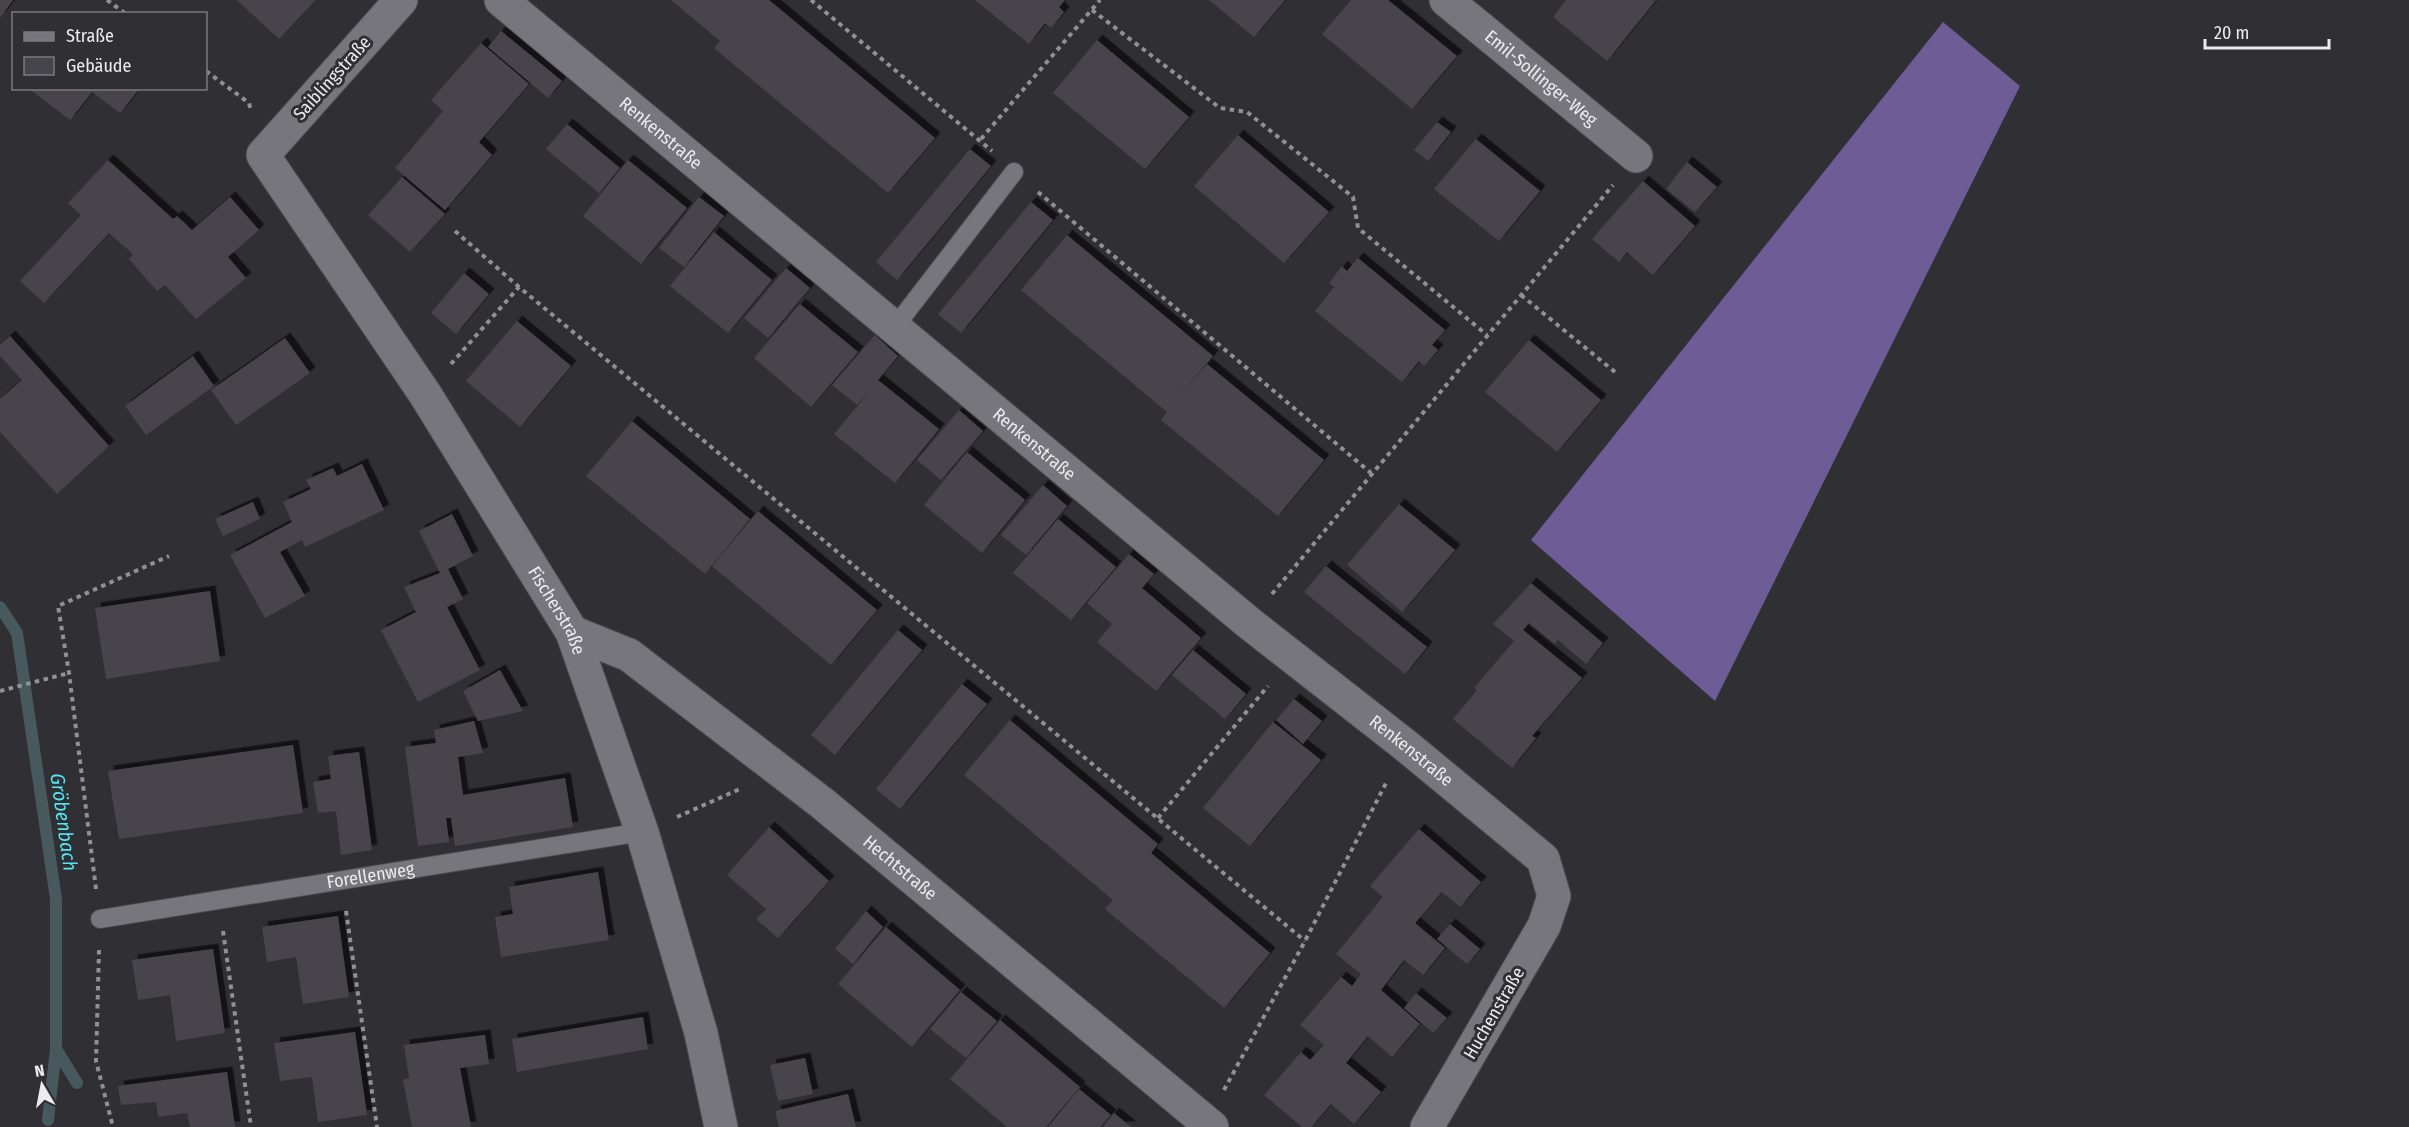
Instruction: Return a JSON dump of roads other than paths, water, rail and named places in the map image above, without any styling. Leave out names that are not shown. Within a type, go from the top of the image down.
[{"type":"street","name":"Saiblingstraße","points":[[263,155],[401,0]]},
{"type":"street","name":"Renkenstraße","points":[[501,0],[1249,623],[1405,745],[1543,859],[1554,896]]},
{"type":"street","name":"Emil-Sollinger-Weg","points":[[1446,0],[1636,156]]},
{"type":"street","name":"Fischerstraße","points":[[263,155],[425,394],[572,632],[642,832],[701,1033],[721,1127]]},
{"type":"street","name":"Hechtstraße","points":[[572,632],[630,654],[822,802],[1210,1125]]},
{"type":"street","name":"Huchenstraße","points":[[1427,1127],[1544,926],[1554,896]]},
{"type":"lane","points":[[894,328],[1014,172]]},
{"type":"lane","name":"Forellenweg","points":[[100,919],[642,832]]},
{"type":"waterway","name":"Gröbenbach","points":[[0,607],[17,633],[56,899],[56,1049],[48,1120]]},
{"type":"waterway","points":[[56,1049],[77,1083]]}]
